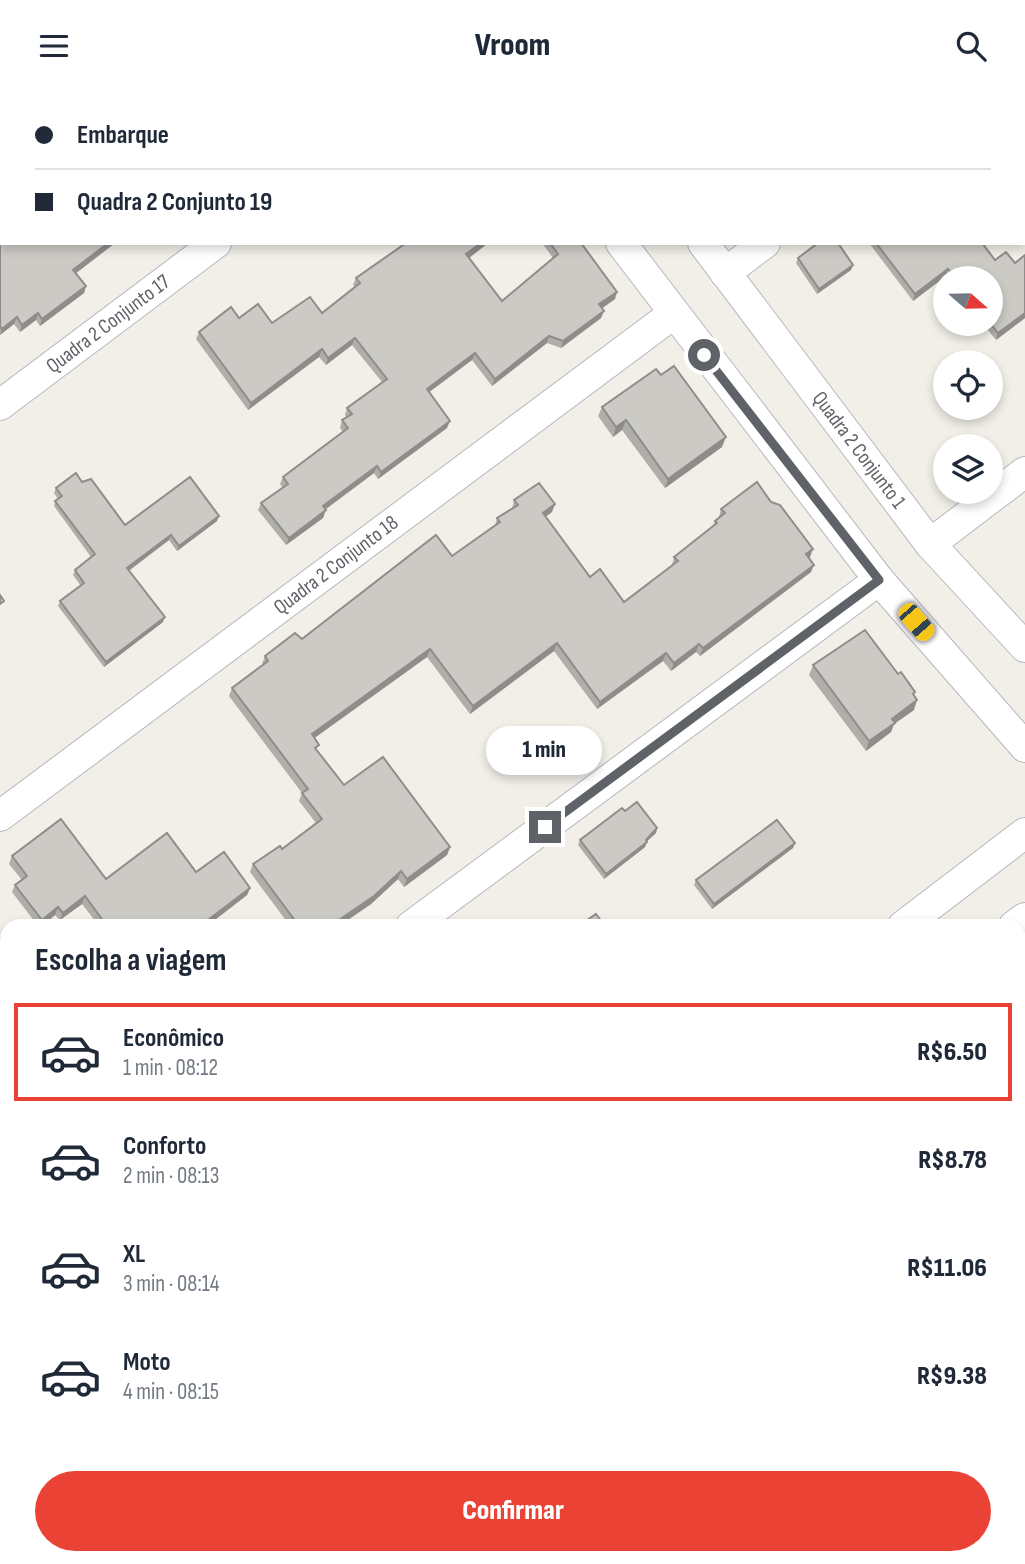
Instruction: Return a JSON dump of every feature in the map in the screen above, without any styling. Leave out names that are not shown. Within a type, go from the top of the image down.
[{"type":"street","name":"Quadra 2 Conjunto 17","points":[[0,405],[213,245]]},
{"type":"street","points":[[622,245],[879,580],[1025,747]]},
{"type":"street","name":"Quadra 2 Conjunto 1","points":[[705,245],[930,544],[1025,647]]},
{"type":"street","points":[[726,273],[762,245]]},
{"type":"street","name":"Quadra 2 Conjunto 18","points":[[0,816],[673,314]]},
{"type":"street","points":[[930,544],[1025,472]]},
{"type":"street","points":[[420,919],[879,580]]},
{"type":"street","points":[[912,919],[1025,833]]},
{"type":"building","points":[[0,245],[105,245],[73,270],[86,286],[42,319],[38,313],[22,325],[17,317],[2,329]]},
{"type":"building","points":[[403,245],[478,245],[466,254],[502,301],[558,254],[551,245],[582,245],[617,292],[599,304],[604,311],[563,341],[549,336],[495,379],[475,353],[427,389],[450,421],[381,472],[377,466],[323,506],[326,510],[289,538],[261,503],[288,484],[283,477],[348,428],[342,420],[352,414],[347,408],[387,379],[355,338],[328,358],[322,349],[251,403],[199,332],[231,307],[239,318],[258,304],[272,323],[310,297],[322,313],[360,283],[356,278]]},
{"type":"building","points":[[815,245],[839,245],[853,265],[819,289],[798,258]]},
{"type":"building","points":[[878,245],[984,245],[995,260],[1006,252],[1015,263],[1025,255],[1025,313],[1003,329],[1003,266],[933,266],[933,280],[915,294]]},
{"type":"building","points":[[674,366],[726,437],[668,479],[626,420],[616,427],[602,407],[656,369],[661,375]]},
{"type":"building","points":[[76,473],[82,482],[91,479],[125,525],[190,477],[219,516],[179,546],[171,535],[127,568],[165,617],[106,662],[60,601],[84,583],[75,570],[95,554],[55,501],[62,496],[56,488]]},
{"type":"building","points":[[757,482],[771,502],[780,505],[813,549],[806,554],[814,565],[703,648],[699,644],[674,663],[666,653],[600,702],[557,643],[473,706],[430,649],[312,734],[319,745],[315,748],[344,785],[383,757],[450,847],[407,879],[401,871],[374,896],[340,919],[294,919],[253,864],[280,846],[282,849],[322,819],[302,793],[308,789],[232,688],[268,661],[265,656],[295,633],[302,639],[436,535],[452,556],[500,522],[497,518],[518,505],[514,500],[539,483],[555,504],[543,513],[590,577],[600,569],[624,602],[678,561],[674,557],[717,523],[715,521],[725,513],[721,509]]},
{"type":"building","points":[[865,630],[898,674],[901,672],[915,692],[913,694],[917,700],[892,719],[895,723],[869,741],[813,665]]},
{"type":"building","points":[[637,802],[657,828],[647,842],[606,874],[580,840],[622,808],[625,811]]},
{"type":"building","points":[[61,819],[106,879],[167,833],[196,872],[224,852],[250,888],[209,919],[102,919],[85,896],[63,913],[58,907],[41,919],[15,885],[27,876],[12,856]]},
{"type":"building","points":[[777,820],[795,843],[714,904],[696,880]]},
{"type":"route","points":[[545,827],[879,580],[704,355]]}]
